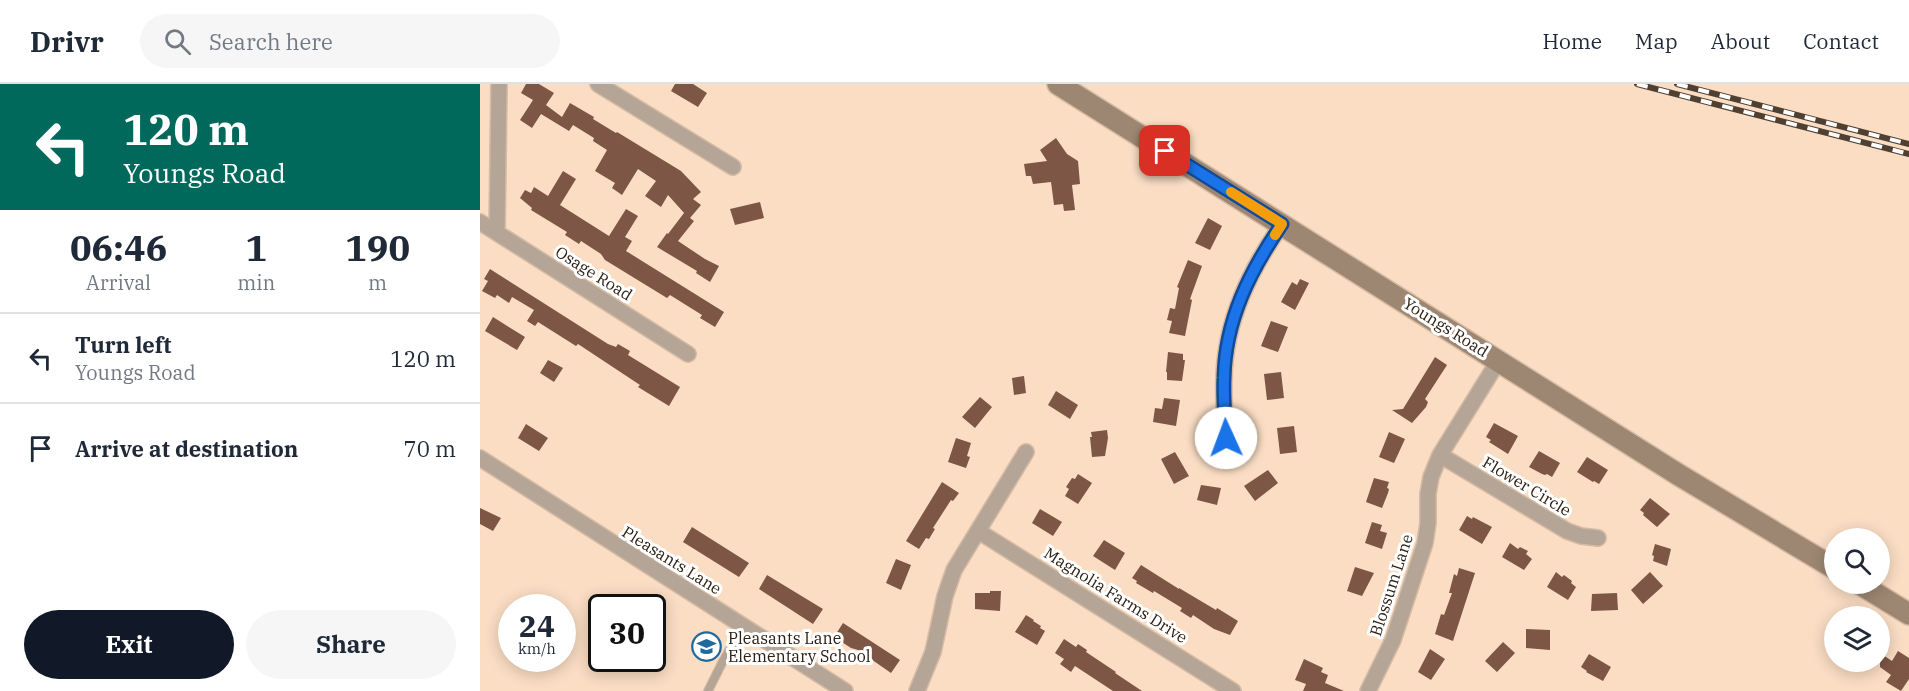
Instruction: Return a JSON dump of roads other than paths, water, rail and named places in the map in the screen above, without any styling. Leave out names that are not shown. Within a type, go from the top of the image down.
[{"type":"street","points":[[497,233],[499,84]]},
{"type":"street","points":[[598,84],[733,166]]},
{"type":"street","name":"Youngs Road","points":[[1058,84],[1679,475],[1824,562]]},
{"type":"street","name":"Osage Road","points":[[480,222],[688,354]]},
{"type":"street","points":[[1226,438],[1224,377],[1232,325],[1247,280],[1282,224]]},
{"type":"street","name":"Blossum Lane","points":[[1368,691],[1393,640],[1425,543],[1431,477],[1440,455],[1499,360]]},
{"type":"street","points":[[917,691],[933,652],[945,596],[954,570],[1026,452]]},
{"type":"street","name":"Flower Circle","points":[[1440,455],[1567,531],[1581,536],[1599,538]]},
{"type":"street","name":"Pleasants Lane","points":[[480,458],[845,691]]},
{"type":"street","name":"Magnolia Farms Drive","points":[[978,531],[1233,691]]},
{"type":"street","points":[[1876,594],[1909,614]]},
{"type":"lane","points":[[708,691],[743,626]]},
{"type":"railway","points":[[1637,84],[1909,154]]},
{"type":"railway","points":[[1677,84],[1909,144]]},
{"type":"place","name":"Pleasants Lane Elementary School","points":[[707,647]]}]
